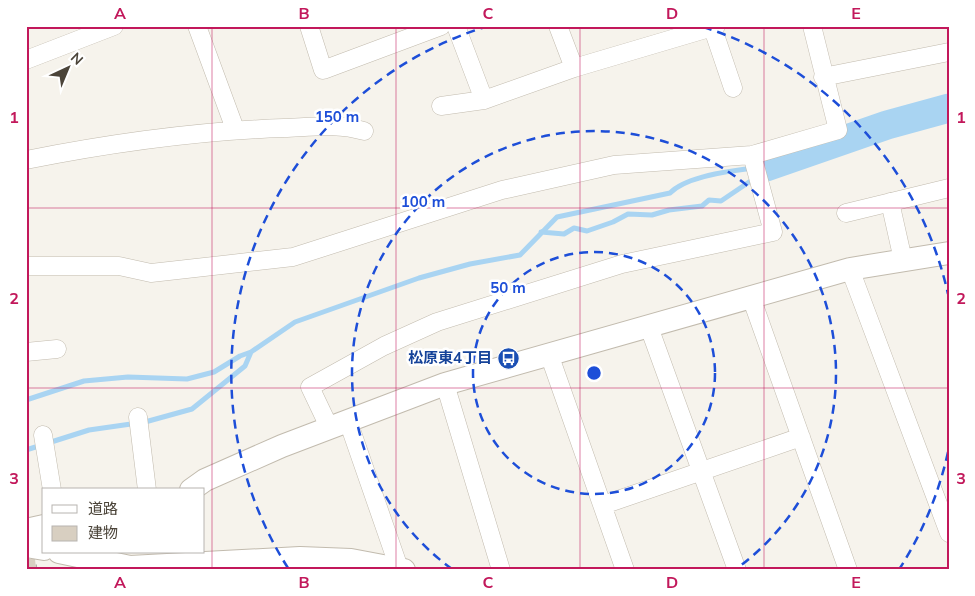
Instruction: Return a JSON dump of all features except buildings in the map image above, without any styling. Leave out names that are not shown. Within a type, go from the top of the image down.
[{"type":"street","points":[[26,60],[114,26]]},
{"type":"street","points":[[197,26],[235,129]]},
{"type":"street","points":[[309,26],[323,70],[442,26]]},
{"type":"street","points":[[456,26],[484,100]]},
{"type":"street","points":[[558,26],[574,68]]},
{"type":"street","points":[[26,266],[119,266],[151,272],[293,257],[502,190],[614,165],[752,155],[838,130],[823,77],[812,26]]},
{"type":"street","points":[[442,106],[484,100],[574,68],[713,27],[733,88]]},
{"type":"street","points":[[823,77],[949,52]]},
{"type":"street","points":[[26,160],[98,146],[235,129],[344,125],[364,130]]},
{"type":"street","points":[[401,569],[339,425],[310,388],[393,342],[437,322],[622,264],[773,232],[752,155]]},
{"type":"street","points":[[846,213],[949,188]]},
{"type":"street","points":[[890,202],[903,260]]},
{"type":"street","points":[[193,488],[205,480],[230,469],[445,384],[850,269],[949,254]]},
{"type":"street","points":[[850,269],[949,533]]},
{"type":"street","points":[[751,297],[848,570]]},
{"type":"street","points":[[649,327],[737,570]]},
{"type":"street","points":[[26,352],[56,349]]},
{"type":"street","points":[[549,354],[625,570]]},
{"type":"street","points":[[445,384],[501,570]]},
{"type":"street","points":[[138,417],[147,488]]},
{"type":"street","points":[[43,435],[52,488]]},
{"type":"street","points":[[603,506],[801,437]]},
{"type":"street","points":[[26,530],[42,526]]},
{"type":"street","points":[[26,546],[42,549]]},
{"type":"street","points":[[68,554],[130,567],[299,564],[351,560],[401,569]]},
{"type":"waterway","points":[[766,167],[887,125],[949,108]]},
{"type":"waterway","points":[[26,400],[84,381],[128,377],[187,379],[214,372],[240,356],[251,352],[295,322],[419,278],[470,264],[520,255],[557,217],[670,193],[678,187],[702,177],[743,169],[766,167]]},
{"type":"waterway","points":[[541,232],[564,234],[574,228],[587,231],[613,222],[628,214],[652,215],[669,210],[702,206],[709,200],[721,201],[755,178]]},
{"type":"waterway","points":[[26,450],[89,430],[145,422],[192,409],[245,366],[251,352]]},
{"type":"place","name":"松原東4丁目","points":[[508,358]]}]
